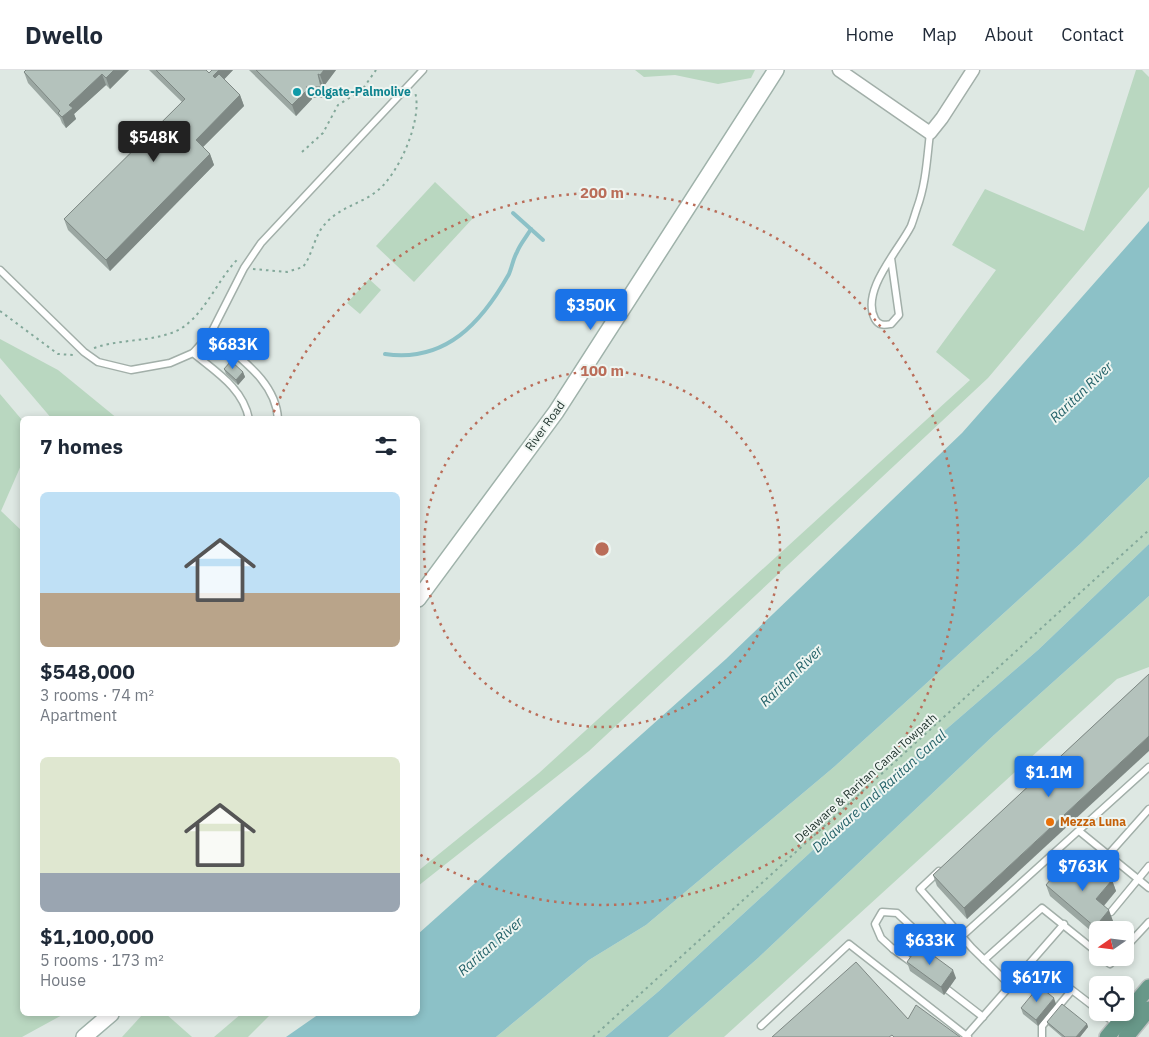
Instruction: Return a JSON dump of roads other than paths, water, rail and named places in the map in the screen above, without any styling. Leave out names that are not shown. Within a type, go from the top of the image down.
[{"type":"main road","name":"River Road","points":[[420,596],[556,412],[776,70]]},
{"type":"main road","points":[[1122,1031],[1149,987]]},
{"type":"main road","points":[[1107,1037],[1122,1031],[1149,1009]]},
{"type":"main road","points":[[84,1037],[110,1016]]},
{"type":"street","points":[[839,70],[930,133],[973,70]]},
{"type":"lane","points":[[0,270],[84,352],[98,362],[131,370],[170,363],[193,353],[211,333],[244,268],[261,243],[423,70]]},
{"type":"lane","points":[[891,258],[899,315],[891,324],[883,325],[877,322],[872,314],[871,304],[879,278],[891,258],[911,227],[923,186],[930,133]]},
{"type":"lane","points":[[211,333],[269,387],[276,404],[278,416]]},
{"type":"lane","points":[[193,353],[237,391],[247,408],[248,416]]},
{"type":"lane","points":[[961,937],[1149,767]]},
{"type":"lane","points":[[1083,877],[1108,855],[1149,810]]},
{"type":"lane","points":[[1079,831],[1149,888]]},
{"type":"lane","points":[[947,864],[920,889],[961,937],[1010,986]]},
{"type":"lane","points":[[1111,912],[1149,866]]},
{"type":"lane","points":[[984,960],[1042,908],[1089,945]]},
{"type":"lane","points":[[914,964],[881,938],[875,924],[882,912],[897,913],[932,946],[944,949],[966,942]]},
{"type":"lane","points":[[1134,938],[1149,922]]},
{"type":"lane","points":[[761,1026],[849,944],[967,1037],[1064,924]]},
{"type":"lane","points":[[893,949],[926,941]]},
{"type":"lane","points":[[948,990],[983,1017]]},
{"type":"lane","points":[[1042,1037],[1042,1026],[1072,990],[1089,1003]]},
{"type":"lane","points":[[1111,1021],[1122,1031]]},
{"type":"water","name":"Raritan River","points":[[1149,221],[1149,477],[1080,544],[834,767],[646,925],[589,960],[496,1037],[286,1037],[316,1016],[420,1016],[420,932],[726,659],[962,433]]},
{"type":"water","name":"Delaware and Raritan Canal","points":[[1149,544],[1149,596],[994,735],[758,958],[668,1037],[605,1037],[659,991],[921,751],[1038,650]]},
{"type":"waterway","points":[[513,213],[543,240]]},
{"type":"waterway","points":[[385,354],[407,355],[426,352],[444,345],[460,335],[474,323],[498,292],[509,274],[518,249],[531,229]]},
{"type":"place","name":"Colgate-Palmolive","points":[[297,92]]},
{"type":"place","name":"Mezza Luna","points":[[1050,822]]}]
